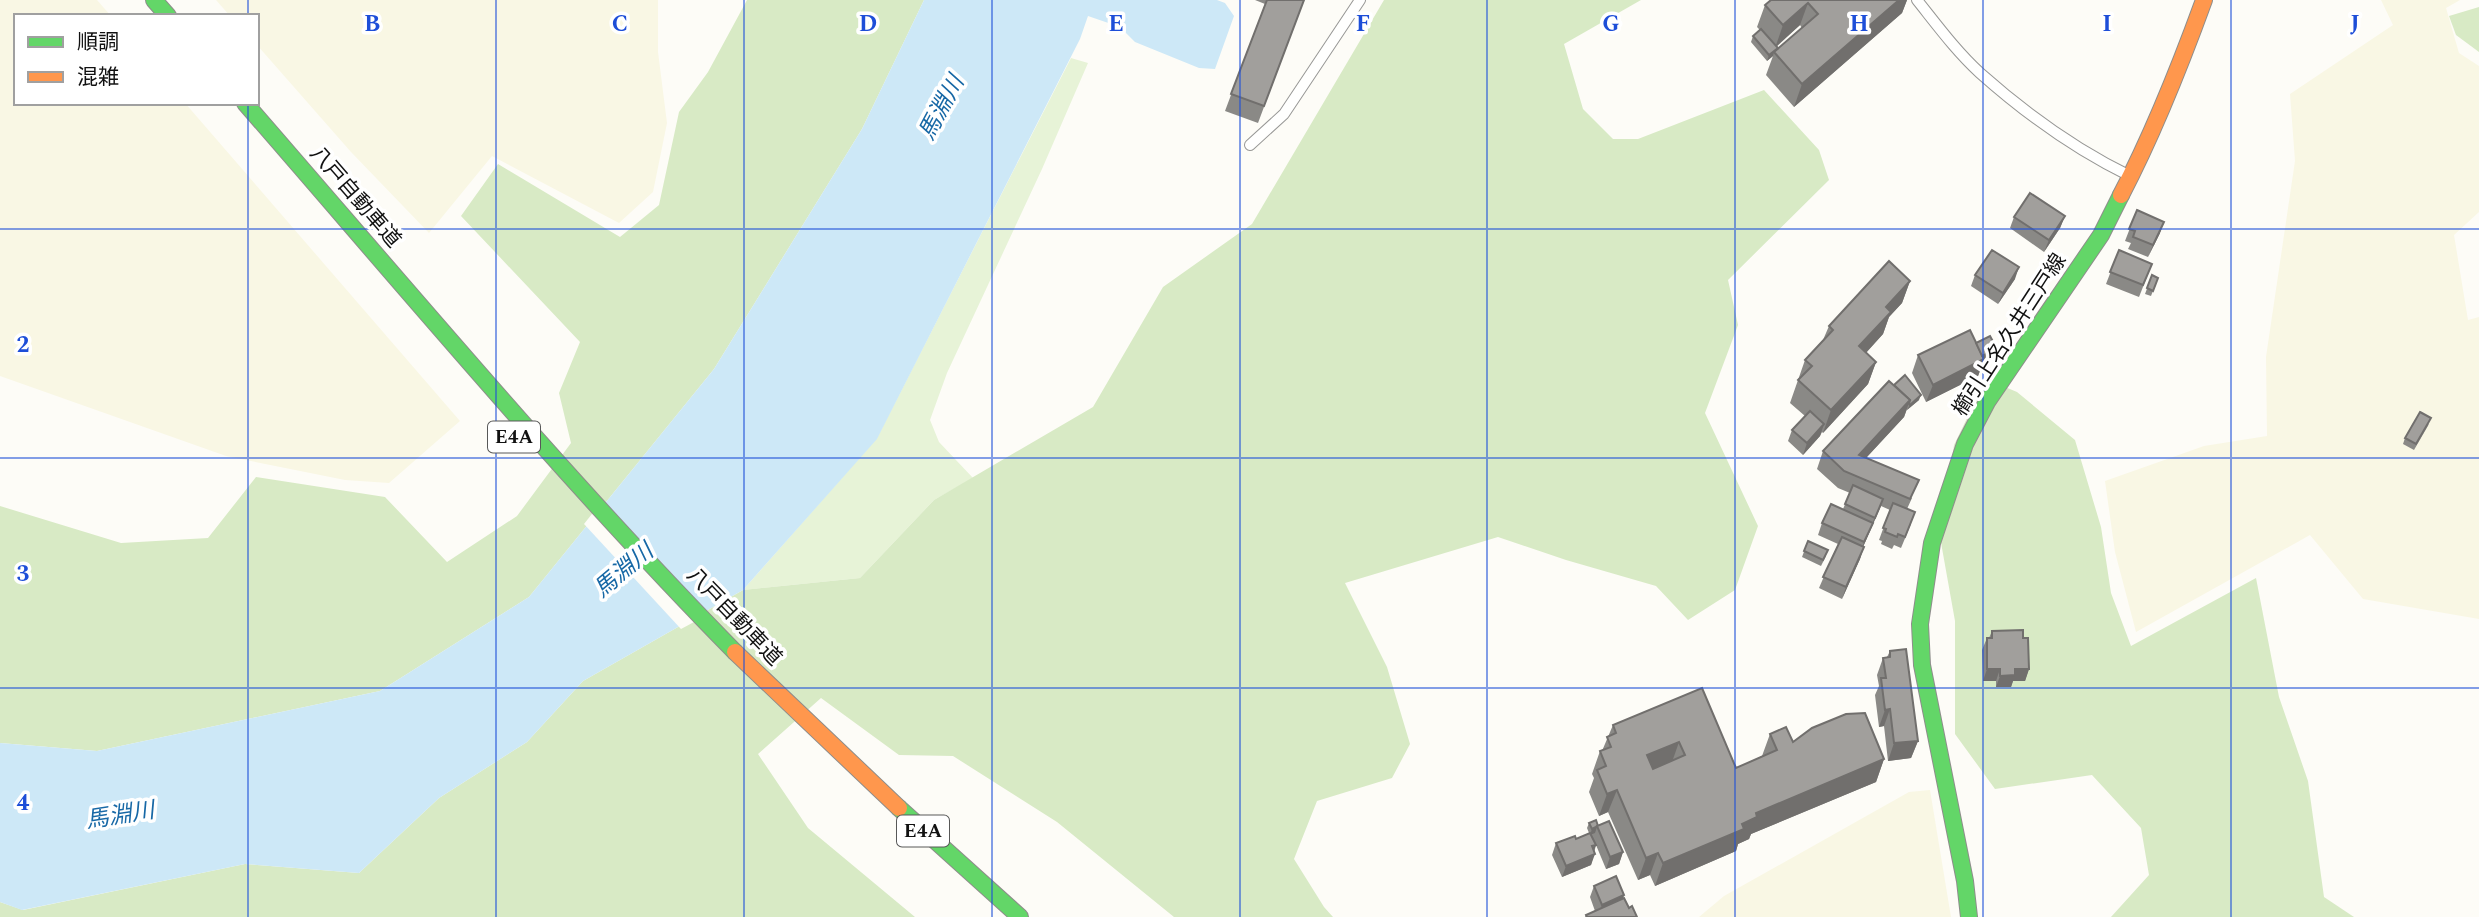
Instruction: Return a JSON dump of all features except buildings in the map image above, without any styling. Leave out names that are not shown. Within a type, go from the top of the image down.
[{"type":"main road","points":[[154,0],[166,14]]},
{"type":"main road","name":"櫛引上名久井三戸線","points":[[1969,917],[1965,881],[1922,665],[1920,624],[1932,543],[1965,444],[1987,402],[2101,236],[2131,177],[2182,60],[2204,0]]},
{"type":"main road","name":"八戸自動車道","points":[[247,105],[580,484],[708,624],[918,826],[1020,917]]},
{"type":"main road","name":"八戸自動車道","points":[[448,362],[698,637],[762,700]]},
{"type":"lane","points":[[1250,145],[1283,114],[1360,0]]},
{"type":"lane","points":[[1916,0],[1955,47],[1989,80],[2035,118],[2098,161],[2131,177]]},
{"type":"shaded area","points":[[0,0],[97,0],[109,14],[14,14],[14,105],[187,105],[460,421],[389,483],[345,480],[226,456],[0,376]]},
{"type":"shaded area","points":[[216,0],[658,0],[658,52],[667,123],[653,192],[619,223],[492,156],[429,233],[351,152],[259,47],[259,14],[228,14]]},
{"type":"shaded area","points":[[2381,0],[2460,0],[2446,8],[2459,53],[2479,66],[2479,212],[2454,235],[2468,320],[2479,317],[2479,619],[2363,599],[2310,535],[2136,632],[2115,552],[2105,481],[2204,446],[2267,436],[2266,357],[2295,161],[2290,94],[2393,25]]},
{"type":"shaded area","points":[[1930,790],[1951,917],[1699,917],[1724,896],[1909,792]]},
{"type":"green space","points":[[747,0],[924,0],[862,129],[714,369],[529,597],[380,691],[97,751],[0,743],[0,506],[121,543],[208,538],[256,477],[385,497],[447,562],[517,516],[571,443],[559,393],[580,342],[461,216],[498,164],[620,237],[659,205],[679,112],[708,72]]},
{"type":"green space","points":[[1384,0],[1641,0],[1564,44],[1583,109],[1613,139],[1638,139],[1764,90],[1819,150],[1829,180],[1728,280],[1738,325],[1705,413],[1758,526],[1735,590],[1688,620],[1656,586],[1498,537],[1345,583],[1387,667],[1410,744],[1392,778],[1317,801],[1294,859],[1333,917],[1174,917],[1057,822],[953,756],[899,755],[821,698],[758,754],[808,828],[915,917],[0,917],[0,902],[23,910],[245,864],[359,873],[439,798],[527,742],[583,681],[743,590],[860,578],[934,500],[1093,407],[1163,287],[1252,224]]},
{"type":"green space","points":[[2479,7],[2479,52],[2456,35],[2449,16]]},
{"type":"green space","points":[[1071,58],[1088,63],[947,373],[930,420],[939,442],[973,478],[934,500],[860,578],[743,590],[877,438]]},
{"type":"green space","points":[[1986,379],[2017,392],[2075,440],[2101,527],[2111,593],[2131,646],[2256,578],[2279,697],[2308,781],[2324,897],[2354,917],[2111,917],[2149,875],[2141,828],[2092,775],[1995,789],[1955,734],[1955,621],[1940,537],[1954,445]]},
{"type":"water","name":"馬淵川","points":[[924,0],[1217,0],[1225,3],[1234,16],[1215,69],[1199,68],[1135,42],[1120,27],[1088,16],[1080,39],[877,439],[743,590],[583,681],[527,742],[439,798],[359,873],[245,864],[22,910],[0,902],[0,743],[97,751],[380,691],[529,597],[714,369],[862,129]]},
{"type":"pier","points":[[603,500],[709,614],[681,629],[584,524]]},
{"type":"traffic: fast","points":[[154,0],[166,14]]},
{"type":"traffic: fast","points":[[247,105],[547,450],[735,652]]},
{"type":"traffic: fast","points":[[1969,917],[1965,881],[1922,665],[1920,624],[1932,543],[1965,444],[1987,402],[2101,235],[2121,195]]},
{"type":"traffic: fast","points":[[899,808],[1020,917]]},
{"type":"traffic: slow","points":[[2121,195],[2166,99],[2204,0]]},
{"type":"traffic: slow","points":[[735,652],[899,808]]}]
